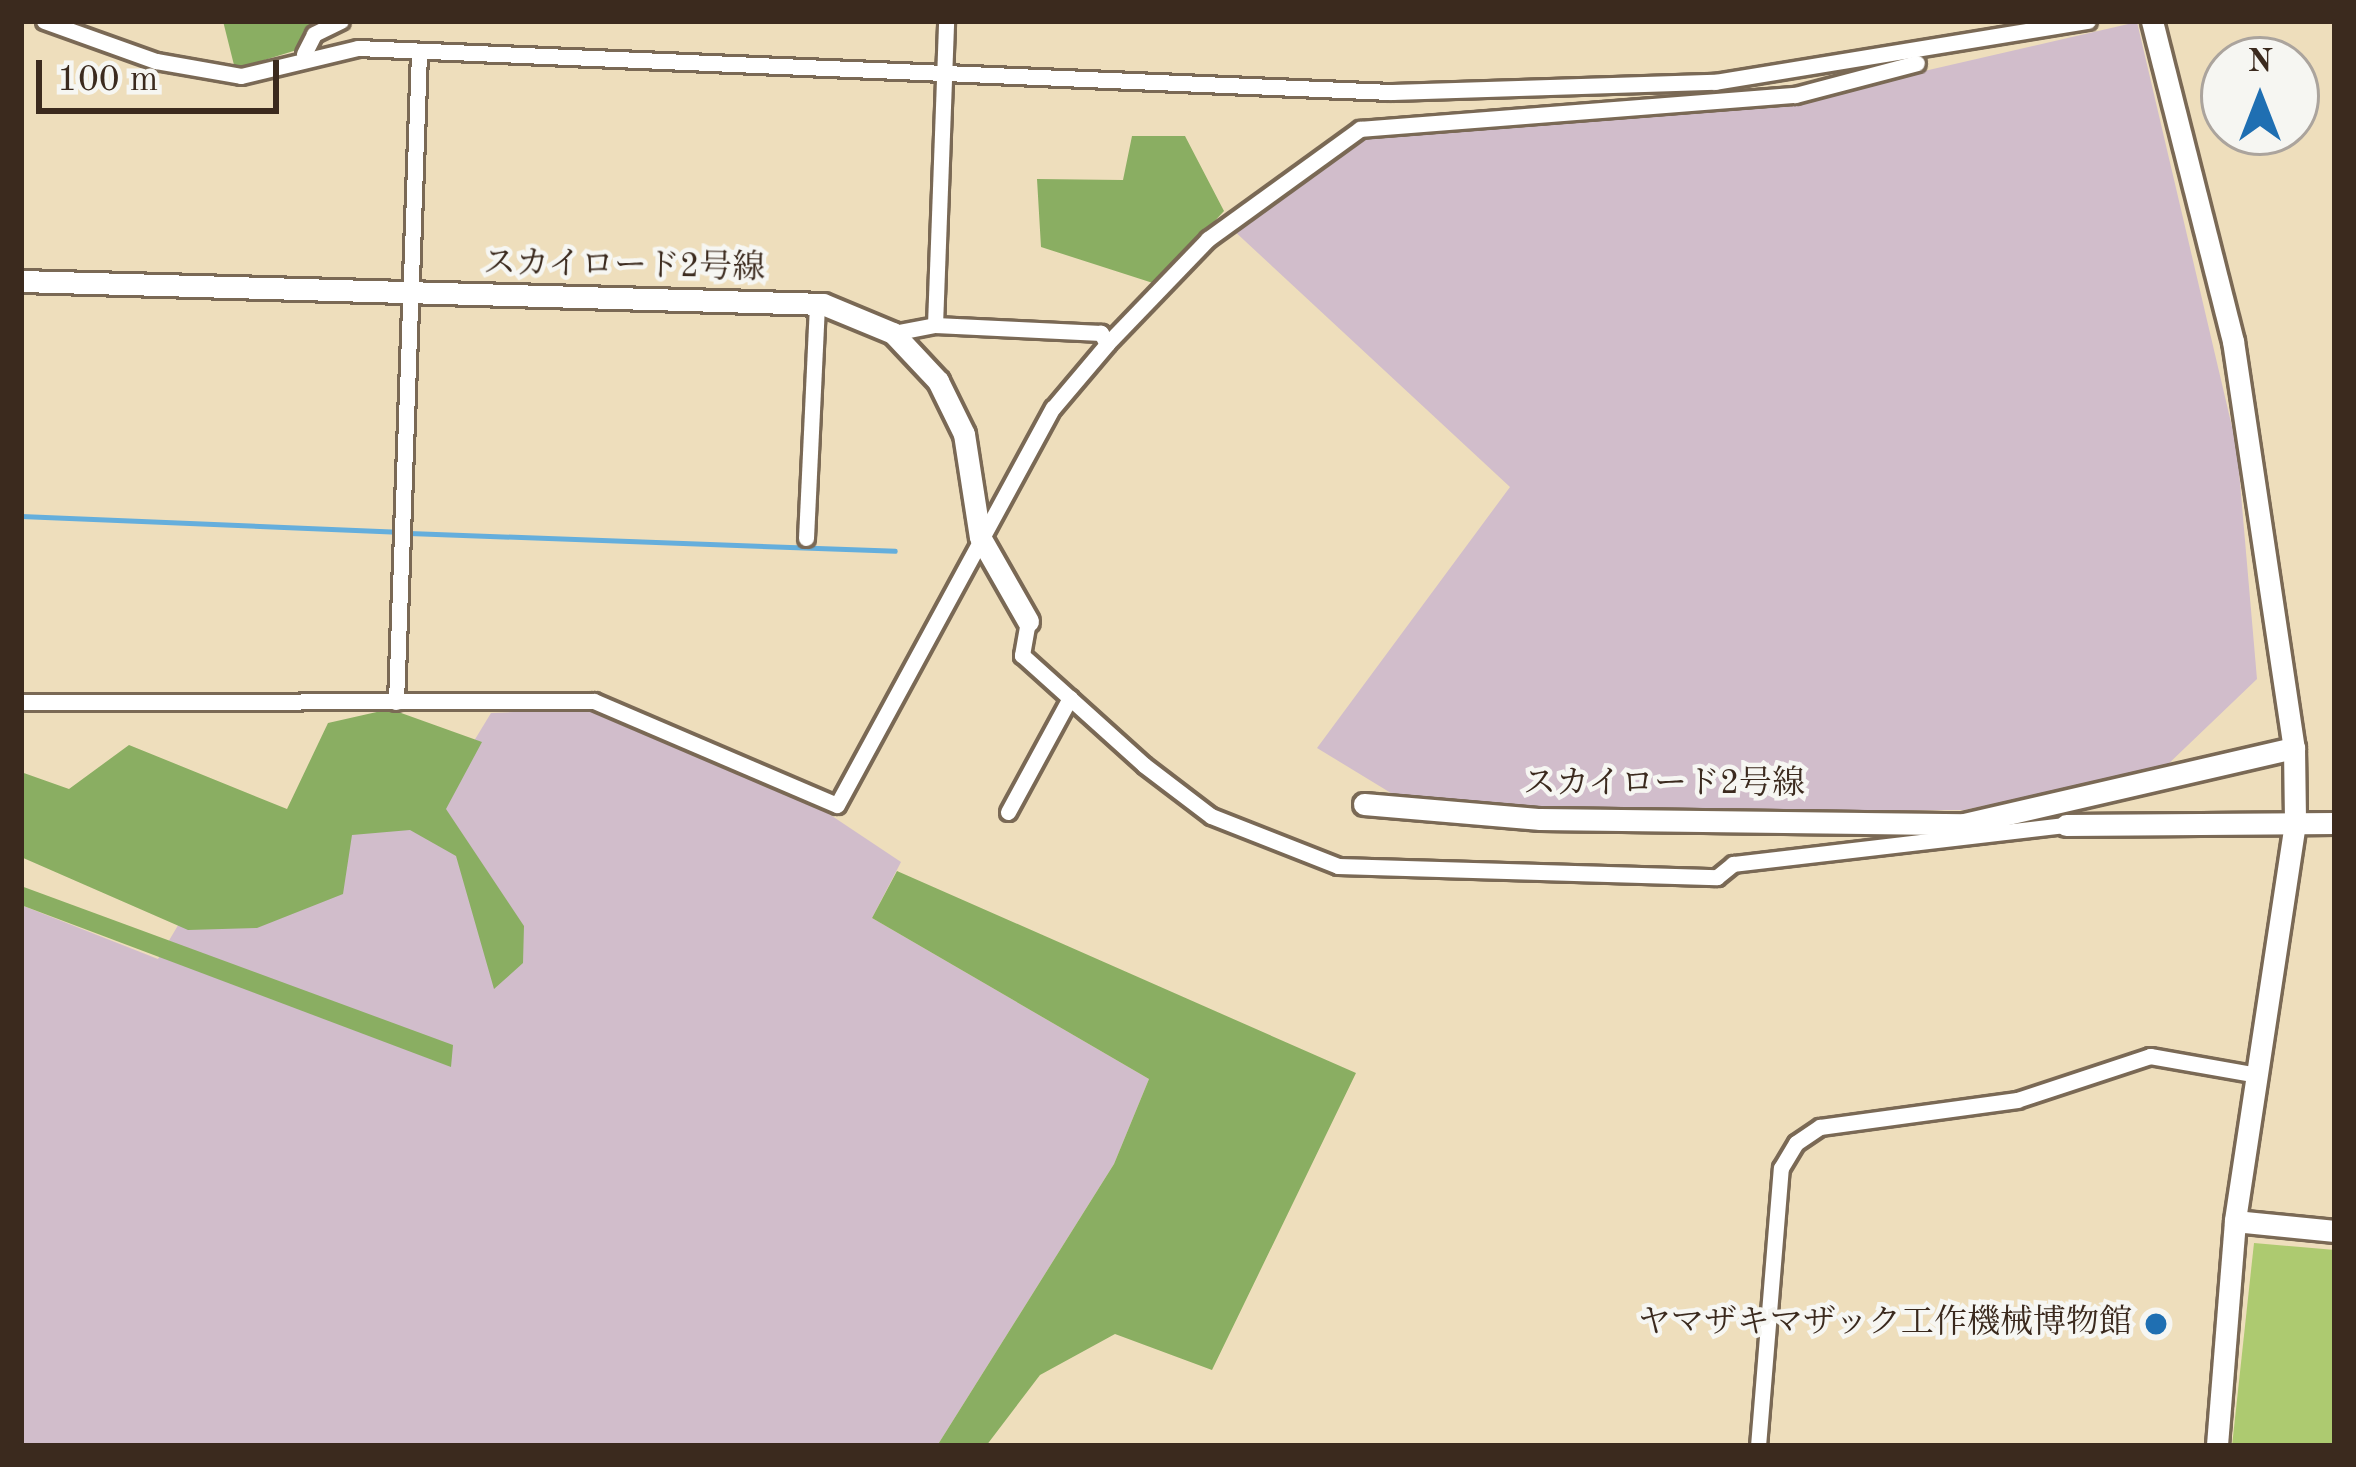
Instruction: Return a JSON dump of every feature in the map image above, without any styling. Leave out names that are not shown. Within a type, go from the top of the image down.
[{"type":"street","points":[[44,21],[209,73],[241,76],[304,54],[419,54],[1392,92],[1715,82],[1968,46],[2088,21]]},
{"type":"street","points":[[304,54],[314,34],[341,21]]},
{"type":"street","points":[[935,325],[946,21]]},
{"type":"street","points":[[2152,21],[2233,340],[2294,748],[2295,823],[2235,1221],[2217,1446]]},
{"type":"street","points":[[21,702],[594,700],[837,805],[1053,408],[1208,239],[1360,129],[1795,95],[1968,46]]},
{"type":"street","points":[[396,702],[406,298],[419,54]]},
{"type":"street","name":"スカイロード2号線","points":[[21,281],[406,298],[817,304],[893,334],[938,381],[964,434],[980,537],[1028,621]]},
{"type":"street","points":[[806,538],[817,304]]},
{"type":"street","points":[[893,334],[935,325],[1101,333],[1107,344]]},
{"type":"street","points":[[1028,621],[1022,655],[1211,815],[1338,866],[1717,877],[1733,864],[1871,856],[2066,825],[2335,823]]},
{"type":"street","points":[[1008,812],[1070,698]]},
{"type":"street","name":"スカイロード2号線","points":[[1364,804],[1520,818],[1964,824],[2294,748]]},
{"type":"street","points":[[1758,1446],[1781,1168],[1796,1143],[1820,1126],[2017,1100],[2150,1056],[2258,1075]]},
{"type":"street","points":[[2235,1221],[2335,1231]]},
{"type":"shaded area","points":[[2137,22],[2237,448],[2257,679],[2163,769],[1964,810],[1536,813],[1409,804],[1317,748],[1510,487],[1231,228],[1363,138],[1807,98]]},
{"type":"shaded area","points":[[588,709],[808,800],[901,862],[872,918],[1149,1079],[1114,1164],[937,1446],[21,1446],[21,905],[158,959],[180,922],[347,823],[426,820],[491,713]]},
{"type":"green space","points":[[223,21],[317,21],[300,49],[235,69]]},
{"type":"green space","points":[[1132,136],[1185,136],[1224,211],[1156,284],[1041,247],[1037,179],[1123,180]]},
{"type":"green space","points":[[390,709],[482,742],[446,809],[524,926],[523,963],[494,989],[456,856],[410,830],[352,835],[343,894],[257,928],[188,930],[21,857],[21,772],[69,789],[129,745],[287,809],[328,723]]},
{"type":"green space","points":[[897,871],[1356,1073],[1212,1370],[1115,1334],[1040,1375],[986,1446],[937,1446],[1114,1164],[1149,1079],[872,918]]},
{"type":"green space","points":[[21,886],[453,1045],[451,1067],[21,905]]},
{"type":"green space","points":[[2254,1243],[2335,1250],[2335,1446],[2232,1446]]},
{"type":"waterway","points":[[21,516],[397,532]]},
{"type":"waterway","points":[[409,533],[895,551]]},
{"type":"place","name":"ヤマザキマザック工作機械博物館","points":[[2156,1324]]}]
